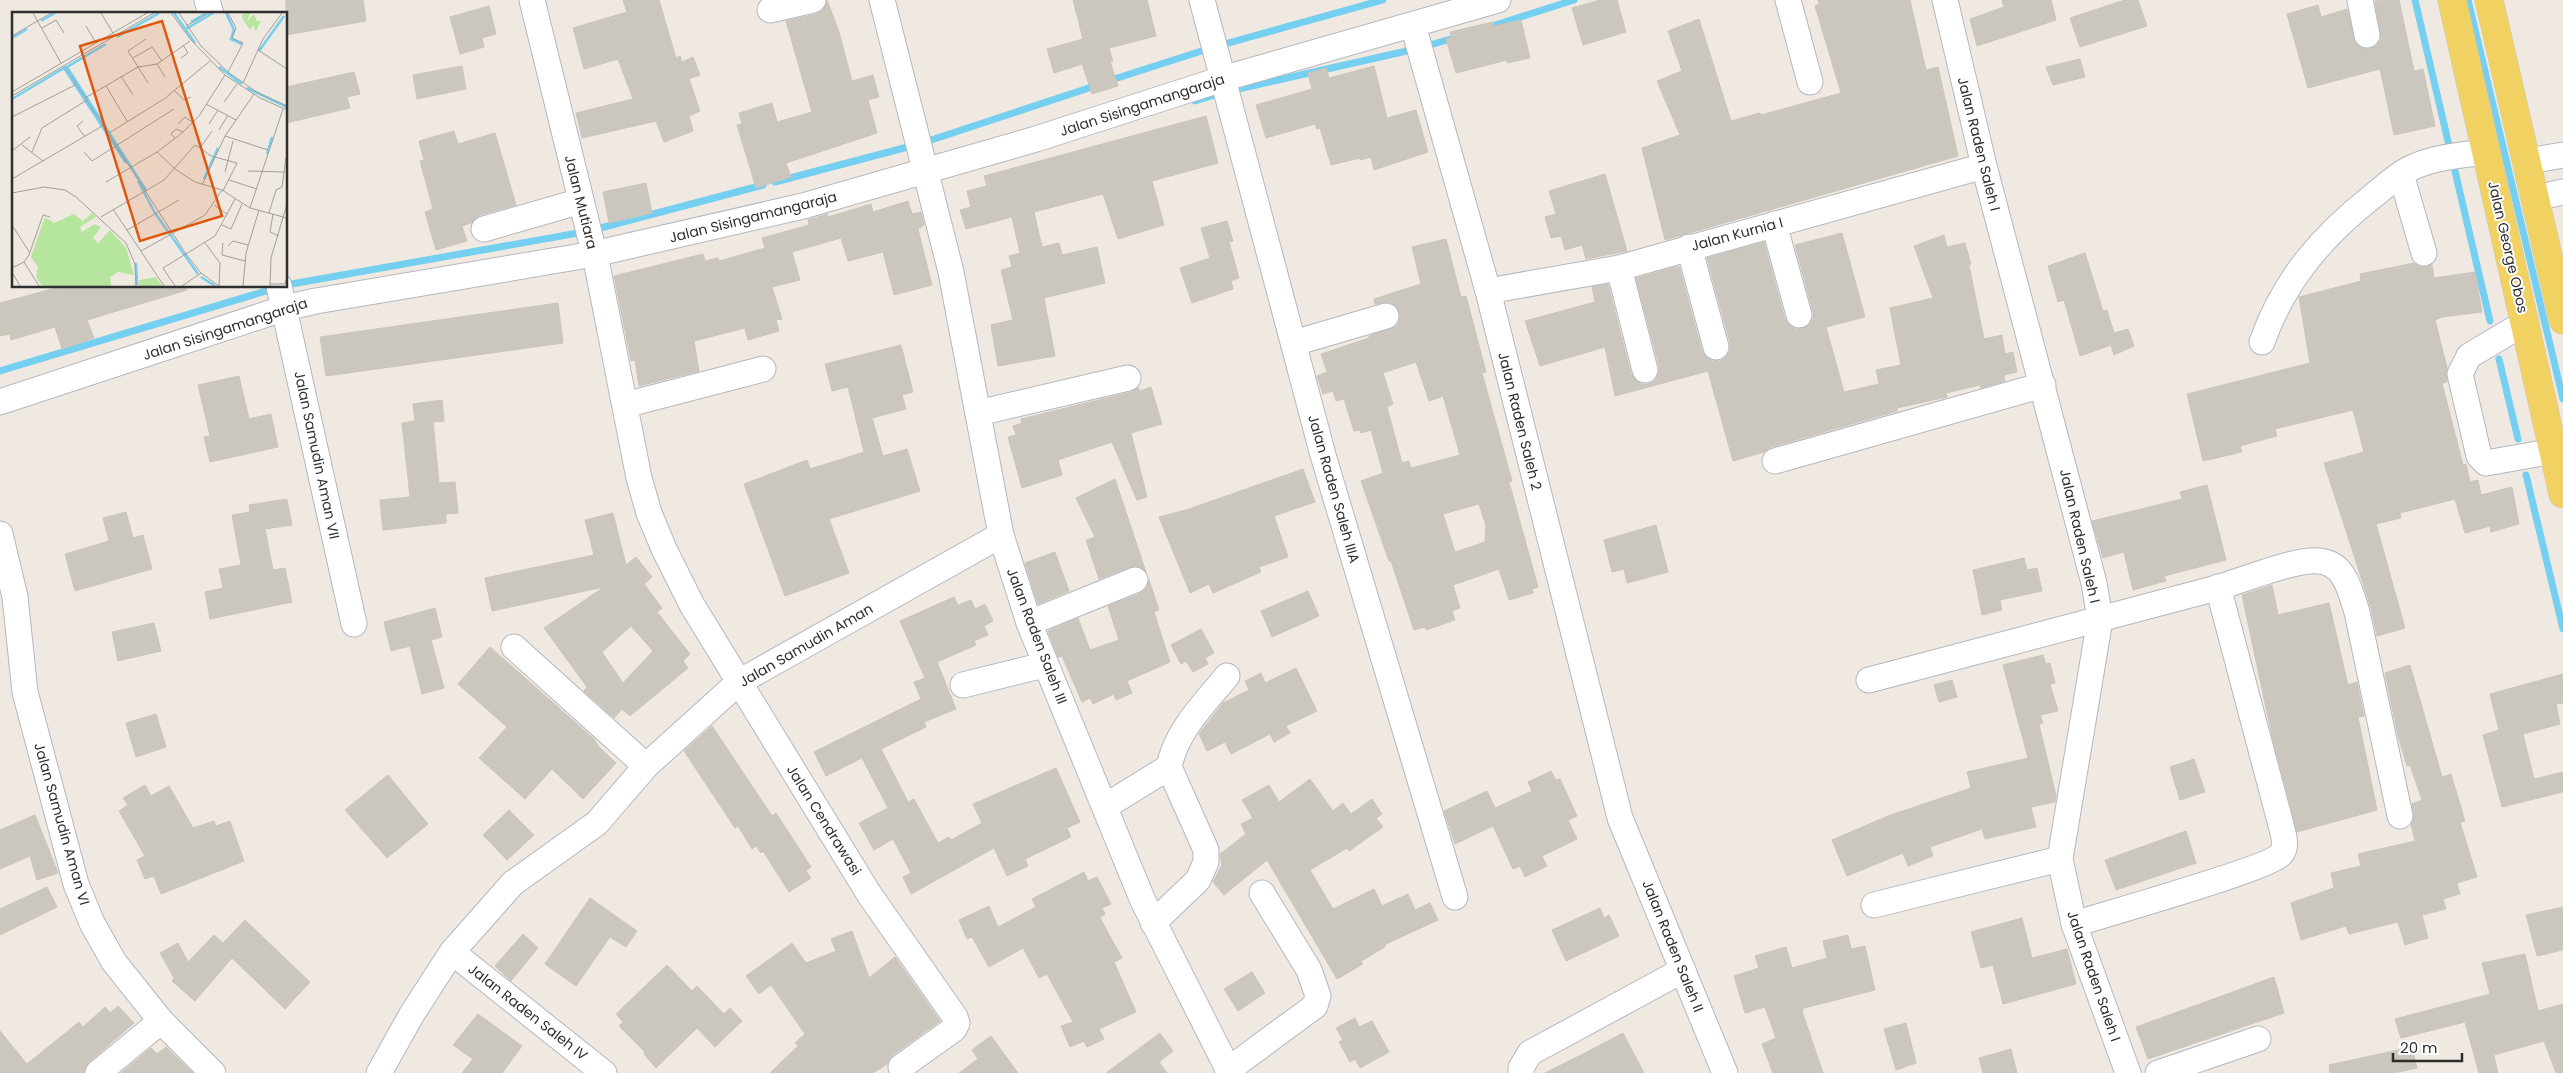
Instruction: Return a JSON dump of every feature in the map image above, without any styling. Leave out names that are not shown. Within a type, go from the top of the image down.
[{"type":"main road","name":"Jalan George Obos","points":[[2452,0],[2526,322],[2563,494]]},
{"type":"main road","points":[[2489,0],[2528,161],[2563,320]]},
{"type":"street","name":"Jalan Mutiara","points":[[532,0],[594,254],[639,478],[649,513],[664,549]]},
{"type":"street","points":[[770,10],[813,0]]},
{"type":"street","name":"Jalan Raden Saleh III","points":[[882,0],[951,272],[1001,535],[1029,623],[1044,664],[1106,806],[1153,923],[1229,1071]]},
{"type":"street","name":"Jalan Raden Saleh IIIA","points":[[1202,0],[1323,455],[1455,897]]},
{"type":"street","name":"Jalan Sisingamangaraja","points":[[0,402],[282,297],[356,294],[594,254],[803,206],[926,172],[1222,79],[1498,0]]},
{"type":"street","points":[[1788,0],[1810,82]]},
{"type":"street","name":"Jalan Raden Saleh I","points":[[1945,0],[1984,166],[2094,583],[2100,619],[2060,859],[2074,924],[2128,1073]]},
{"type":"street","points":[[2360,0],[2367,35]]},
{"type":"street","name":"Jalan Raden Saleh 2","points":[[1413,25],[1488,291],[1620,818]]},
{"type":"street","points":[[2262,342],[2268,324],[2286,291],[2324,238],[2350,214],[2410,168],[2435,159],[2487,152]]},
{"type":"street","points":[[2528,161],[2563,154]]},
{"type":"street","name":"Jalan Kurnia I","points":[[1488,291],[1619,268],[1984,166]]},
{"type":"street","points":[[2401,174],[2424,253]]},
{"type":"street","points":[[2536,198],[2563,192]]},
{"type":"street","points":[[484,229],[581,201]]},
{"type":"street","points":[[1774,224],[1799,315]]},
{"type":"street","points":[[1689,247],[1716,346]]},
{"type":"street","points":[[1619,268],[1645,370]]},
{"type":"street","name":"Jalan Samudin Aman VII","points":[[282,297],[354,624]]},
{"type":"street","points":[[1294,343],[1386,316]]},
{"type":"street","points":[[2526,322],[2469,356],[2460,374],[2462,389],[2479,456],[2486,463],[2554,452]]},
{"type":"street","points":[[625,405],[763,369]]},
{"type":"street","points":[[978,413],[1128,378]]},
{"type":"street","points":[[1775,461],[2043,385]]},
{"type":"street","name":"Jalan Samudin Aman VI","points":[[0,534],[15,597],[25,692],[76,884],[92,923],[114,962],[160,1021],[213,1073]]},
{"type":"street","name":"Jalan Samudin Aman","points":[[380,1073],[412,1014],[452,952],[513,883],[597,823],[646,766],[739,682],[1001,535]]},
{"type":"street","name":"Jalan Cendrawasi","points":[[664,549],[692,605],[869,894],[955,1017],[957,1023],[954,1029],[899,1071]]},
{"type":"street","points":[[1868,680],[2218,587],[2302,562],[2320,561],[2337,567],[2347,582],[2357,612],[2400,816]]},
{"type":"street","points":[[1029,623],[1135,580]]},
{"type":"street","points":[[2074,924],[2245,870],[2276,859],[2283,852],[2285,842],[2281,825],[2218,587]]},
{"type":"street","points":[[514,647],[646,766]]},
{"type":"street","points":[[963,685],[1044,664]]},
{"type":"street","points":[[1153,923],[1198,880],[1206,862],[1206,850],[1170,767],[1172,753],[1182,732],[1226,676]]},
{"type":"street","points":[[1106,806],[1170,767]]},
{"type":"street","name":"Jalan Raden Saleh II","points":[[1620,818],[1725,1073]]},
{"type":"street","points":[[1874,905],[2060,859]]},
{"type":"street","points":[[1229,1071],[1315,1006],[1318,996],[1309,970],[1262,893]]},
{"type":"street","name":"Jalan Raden Saleh IV","points":[[452,952],[604,1073]]},
{"type":"street","points":[[1521,1073],[1521,1068],[1530,1053],[1683,970]]},
{"type":"street","points":[[98,1073],[160,1021]]},
{"type":"street","points":[[2158,1073],[2258,1040]]},
{"type":"building","points":[[286,0],[363,0],[366,21],[288,35],[288,12],[286,12]]},
{"type":"building","points":[[623,0],[659,0],[676,58],[680,56],[682,62],[693,57],[700,75],[689,79],[700,111],[689,116],[693,131],[664,142],[656,121],[582,138],[576,113],[633,99],[618,59],[584,69],[573,28],[627,12]]},
{"type":"building","points":[[827,0],[839,32],[852,81],[873,75],[879,97],[868,100],[877,133],[786,163],[791,177],[756,188],[737,125],[742,124],[739,113],[772,103],[777,122],[812,112],[786,21],[817,14],[823,10]]},
{"type":"building","points":[[1073,0],[1147,0],[1156,36],[1109,48],[1113,61],[1110,61],[1118,86],[1092,94],[1082,64],[1054,73],[1047,49],[1083,39]]},
{"type":"building","points":[[1600,0],[1617,0],[1626,32],[1583,45],[1572,8]]},
{"type":"building","points":[[1818,0],[1910,0],[1926,70],[1938,67],[1958,156],[1665,240],[1642,148],[1680,135],[1657,81],[1682,71],[1668,31],[1699,19],[1731,121],[1760,113],[1761,115],[1841,93],[1815,6],[1819,4]]},
{"type":"building","points":[[2002,0],[2051,0],[2056,20],[1977,46],[1970,19],[2004,7]]},
{"type":"building","points":[[2125,0],[2138,0],[2147,26],[2080,47],[2070,18]]},
{"type":"building","points":[[2399,0],[2414,71],[2423,69],[2435,126],[2394,135],[2380,69],[2308,88],[2287,14],[2318,5],[2321,17],[2347,9],[2356,44],[2362,48],[2369,49],[2376,46],[2381,39],[2375,1]]},
{"type":"building","points":[[489,6],[496,34],[482,38],[484,47],[460,54],[450,17]]},
{"type":"building","points":[[1521,20],[1530,58],[1507,63],[1507,60],[1456,73],[1446,39],[1452,37],[1450,32],[1493,22],[1494,26]]},
{"type":"building","points":[[2080,59],[2085,77],[2053,85],[2046,67]]},
{"type":"building","points":[[462,66],[466,89],[417,99],[413,75]]},
{"type":"building","points":[[1374,66],[1387,118],[1416,110],[1428,152],[1374,170],[1371,157],[1331,165],[1320,128],[1317,129],[1315,124],[1266,138],[1256,105],[1312,89],[1308,73],[1326,68],[1329,78]]},
{"type":"building","points":[[354,72],[360,94],[347,97],[350,108],[288,123],[288,87]]},
{"type":"building","points":[[1206,116],[1218,163],[1152,181],[1164,225],[1118,239],[1103,194],[1034,212],[1042,247],[1059,243],[1062,255],[1097,247],[1105,283],[1044,298],[1055,356],[998,366],[991,325],[1013,320],[1001,270],[1012,267],[1009,256],[1020,253],[1012,217],[966,229],[960,210],[971,207],[967,191],[987,186],[984,176]]},
{"type":"building","points":[[454,131],[458,144],[495,133],[516,205],[480,215],[471,223],[462,226],[467,241],[436,250],[425,212],[433,209],[420,161],[424,160],[419,141]]},
{"type":"building","points":[[1605,174],[1627,251],[1586,259],[1582,245],[1565,250],[1561,236],[1551,238],[1545,217],[1556,214],[1549,191]]},
{"type":"building","points":[[646,183],[652,213],[609,223],[603,192]]},
{"type":"building","points":[[908,201],[912,214],[921,212],[924,225],[918,229],[932,285],[894,295],[883,252],[848,261],[841,238],[792,252],[800,280],[772,287],[782,319],[776,320],[779,331],[748,340],[745,328],[694,341],[699,371],[639,386],[635,360],[631,361],[614,276],[703,254],[705,261],[718,258],[719,261],[765,248],[762,238],[809,225],[808,220],[827,214],[828,217],[871,204],[873,212]]},
{"type":"building","points":[[1227,221],[1233,241],[1229,242],[1239,278],[1231,281],[1233,289],[1192,303],[1180,268],[1210,258],[1201,228]]},
{"type":"building","points":[[1842,233],[1865,317],[1826,327],[1844,392],[1879,384],[1876,370],[1901,365],[1890,308],[1933,298],[1914,246],[1944,235],[1947,247],[1965,243],[1971,264],[1969,265],[1984,339],[2002,335],[2005,354],[2013,352],[2017,372],[2004,375],[2005,381],[1981,388],[1980,385],[1946,393],[1947,397],[1897,408],[1897,411],[1771,447],[1764,452],[1733,461],[1708,371],[1615,396],[1605,347],[1540,366],[1525,321],[1595,302],[1592,287],[1608,284],[1631,374],[1641,384],[1655,381],[1659,374],[1659,366],[1636,278],[1679,266],[1702,351],[1712,361],[1720,361],[1730,351],[1730,343],[1707,258],[1764,242],[1785,319],[1795,329],[1803,329],[1813,319],[1813,312],[1795,245]]},
{"type":"building","points":[[1446,239],[1461,297],[1466,296],[1486,372],[1482,373],[1512,481],[1509,482],[1538,587],[1532,589],[1533,593],[1509,600],[1499,569],[1453,585],[1460,608],[1452,611],[1455,620],[1426,630],[1425,627],[1414,630],[1361,481],[1383,473],[1371,430],[1361,433],[1360,430],[1354,431],[1344,399],[1336,401],[1333,391],[1323,394],[1317,376],[1327,372],[1321,354],[1369,338],[1369,336],[1397,326],[1400,319],[1396,306],[1389,302],[1375,304],[1374,299],[1421,284],[1412,247]],"holes":[[[1416,362],[1429,401],[1443,396],[1460,455],[1411,468],[1409,461],[1402,463],[1387,407],[1393,404],[1383,373]],[[1479,504],[1486,526],[1485,542],[1455,552],[1443,514]]]},
{"type":"building","points":[[2085,253],[2103,311],[2107,310],[2114,333],[2128,329],[2134,346],[2114,355],[2111,345],[2080,356],[2064,300],[2058,302],[2048,266]]},
{"type":"building","points":[[2414,263],[2421,267],[2432,265],[2434,278],[2475,272],[2482,312],[2442,317],[2435,320],[2447,368],[2447,382],[2442,383],[2463,465],[2466,464],[2470,482],[2478,480],[2481,495],[2512,487],[2519,524],[2491,532],[2490,526],[2465,533],[2455,499],[2400,513],[2401,518],[2376,524],[2405,628],[2377,636],[2371,608],[2324,463],[2364,452],[2353,410],[2275,429],[2277,436],[2240,446],[2242,452],[2203,461],[2187,394],[2310,363],[2299,297],[2361,281],[2360,274]]},
{"type":"building","points":[[56,288],[186,288],[187,290],[87,320],[94,338],[62,349],[55,327],[11,340],[10,334],[0,336],[0,303]]},
{"type":"building","points":[[558,303],[563,343],[326,376],[320,337]]},
{"type":"building","points":[[901,345],[913,392],[902,395],[906,409],[872,418],[883,456],[907,449],[920,491],[829,519],[849,573],[785,596],[744,484],[807,460],[810,469],[864,452],[848,387],[832,391],[825,364]]},
{"type":"building","points":[[239,376],[249,419],[271,414],[278,447],[210,462],[204,437],[210,436],[198,385]]},
{"type":"building","points":[[1151,387],[1162,424],[1131,433],[1147,497],[1137,500],[1112,442],[1058,460],[1062,475],[1022,488],[1008,437],[1016,435],[1013,426],[1022,423],[1021,419],[1131,392],[1138,388],[1140,391]]},
{"type":"building","points":[[442,400],[444,421],[433,422],[439,483],[455,482],[458,513],[446,514],[446,523],[383,530],[380,500],[410,497],[402,423],[415,421],[413,404]]},
{"type":"building","points":[[1303,469],[1315,502],[1274,516],[1288,557],[1259,567],[1261,572],[1213,593],[1209,584],[1190,593],[1159,517],[1186,510]]},
{"type":"building","points":[[1115,479],[1146,572],[1137,566],[1130,567],[1099,579],[1086,540],[1095,537],[1076,498]]},
{"type":"building","points":[[2207,485],[2226,560],[2164,576],[2166,581],[2133,590],[2124,552],[2103,558],[2092,521],[2182,499],[2180,492]]},
{"type":"building","points":[[287,499],[292,525],[265,529],[273,570],[285,568],[292,602],[210,619],[205,592],[223,588],[219,569],[241,565],[232,515],[250,512],[249,505]]},
{"type":"building","points":[[126,512],[133,538],[143,535],[152,569],[75,591],[65,554],[109,541],[103,518]]},
{"type":"building","points":[[613,513],[626,565],[636,557],[652,577],[644,584],[662,608],[657,612],[690,654],[683,661],[688,668],[630,716],[622,709],[614,718],[584,691],[587,687],[544,628],[604,587],[492,611],[485,578],[594,555],[585,520]],"holes":[[[631,626],[653,651],[623,683],[602,652]]]},
{"type":"building","points":[[1656,525],[1668,572],[1627,583],[1624,569],[1612,572],[1604,540]]},
{"type":"building","points":[[1055,552],[1069,591],[1038,604],[1025,563]]},
{"type":"building","points":[[2024,558],[2027,570],[2037,568],[2042,591],[2000,600],[2002,610],[1982,615],[1973,570]]},
{"type":"building","points":[[1149,580],[1159,610],[1154,612],[1170,662],[1127,681],[1132,693],[1116,700],[1114,694],[1093,704],[1090,698],[1082,702],[1062,656],[1058,657],[1048,631],[1078,618],[1090,650],[1119,640],[1108,606],[1141,593],[1147,588]]},
{"type":"building","points":[[2272,585],[2278,615],[2329,603],[2348,685],[2357,682],[2364,716],[2358,717],[2377,810],[2297,832],[2272,736],[2242,595]]},
{"type":"building","points":[[1308,591],[1319,616],[1272,637],[1261,611]]},
{"type":"building","points":[[954,597],[958,605],[971,600],[975,609],[985,604],[993,621],[984,626],[988,635],[974,641],[976,645],[937,662],[956,709],[924,722],[926,727],[881,749],[908,802],[914,799],[938,843],[949,837],[951,840],[982,823],[973,804],[1056,768],[1080,822],[1067,828],[1071,837],[1025,859],[1028,866],[1007,876],[994,848],[911,894],[903,877],[911,873],[893,839],[874,850],[859,823],[888,808],[862,758],[826,776],[814,752],[921,699],[914,682],[925,678],[900,621]]},
{"type":"building","points":[[435,608],[442,637],[431,640],[444,688],[422,694],[410,646],[391,651],[384,622]]},
{"type":"building","points":[[154,623],[161,651],[118,661],[112,632]]},
{"type":"building","points":[[1201,629],[1214,653],[1205,658],[1208,664],[1193,672],[1186,661],[1181,664],[1171,645]]},
{"type":"building","points":[[490,647],[594,739],[598,746],[616,763],[583,799],[552,769],[525,799],[479,758],[507,727],[458,684]]},
{"type":"building","points":[[2043,655],[2046,664],[2050,663],[2055,683],[2050,684],[2058,711],[2040,715],[2043,723],[2039,724],[2056,796],[2055,802],[2031,807],[2036,827],[1985,839],[1982,829],[1930,847],[1933,856],[1908,866],[1903,853],[1847,876],[1832,840],[1888,816],[1971,788],[1967,772],[2028,758],[2003,665]]},
{"type":"building","points":[[2410,665],[2442,777],[2451,774],[2465,821],[2460,822],[2477,877],[2457,883],[2460,894],[2443,899],[2446,909],[2422,915],[2428,938],[2405,945],[2398,922],[2349,934],[2346,926],[2301,940],[2291,903],[2334,888],[2331,873],[2361,866],[2358,854],[2415,841],[2411,824],[2414,814],[2412,804],[2422,800],[2410,765],[2407,766],[2398,736],[2385,673]]},
{"type":"building","points":[[1296,668],[1317,711],[1286,726],[1290,733],[1274,742],[1270,734],[1231,754],[1225,742],[1207,751],[1199,734],[1223,703],[1249,690],[1245,681],[1261,673],[1265,683]]},
{"type":"building","points":[[2563,674],[2563,703],[2556,704],[2560,724],[2523,734],[2534,779],[2563,772],[2563,792],[2502,807],[2483,735],[2499,730],[2490,694]]},
{"type":"building","points":[[1952,680],[1957,697],[1939,702],[1934,685]]},
{"type":"building","points":[[156,714],[166,747],[136,757],[126,723]]},
{"type":"building","points":[[712,726],[772,816],[776,813],[811,867],[806,871],[811,878],[789,892],[763,851],[761,853],[756,846],[752,849],[738,826],[735,828],[684,751]]},
{"type":"building","points":[[2194,759],[2205,792],[2180,800],[2170,767]]},
{"type":"building","points":[[1551,771],[1556,780],[1560,779],[1577,816],[1568,820],[1577,839],[1542,856],[1547,866],[1525,877],[1520,866],[1513,869],[1493,826],[1455,844],[1444,811],[1487,791],[1495,808],[1532,791],[1528,782]]},
{"type":"building","points":[[388,775],[428,824],[387,858],[345,810]]},
{"type":"building","points":[[1310,779],[1333,811],[1343,803],[1351,814],[1372,799],[1382,814],[1376,818],[1383,827],[1349,851],[1347,848],[1310,870],[1333,909],[1374,889],[1382,906],[1408,894],[1415,910],[1430,903],[1438,920],[1384,945],[1385,947],[1361,961],[1363,964],[1337,979],[1267,860],[1224,895],[1213,882],[1222,865],[1220,854],[1246,834],[1241,824],[1253,818],[1242,800],[1269,785],[1279,802]]},
{"type":"building","points":[[145,785],[151,796],[169,786],[193,828],[214,821],[216,826],[230,821],[244,861],[161,894],[154,876],[145,879],[137,860],[145,856],[119,811],[128,805],[123,798]]},
{"type":"building","points":[[509,810],[534,835],[507,860],[483,835]]},
{"type":"building","points":[[35,815],[58,873],[37,880],[30,856],[0,869],[0,830]]},
{"type":"building","points":[[2186,831],[2196,863],[2116,890],[2105,860]]},
{"type":"building","points":[[1084,872],[1088,881],[1097,877],[1111,904],[1102,908],[1105,914],[1100,918],[1122,958],[1114,962],[1136,1012],[1099,1029],[1104,1039],[1087,1047],[1084,1041],[1070,1047],[1061,1026],[1073,1022],[1047,974],[1039,978],[1023,948],[989,967],[972,937],[967,939],[959,920],[989,906],[998,927],[1036,907],[1032,899]]},
{"type":"building","points":[[47,887],[57,907],[0,935],[0,909]]},
{"type":"building","points":[[590,898],[637,931],[626,947],[610,937],[576,986],[545,964]]},
{"type":"building","points":[[2563,907],[2563,950],[2537,956],[2526,915]]},
{"type":"building","points":[[1600,908],[1604,918],[1609,915],[1619,936],[1566,961],[1552,930]]},
{"type":"building","points":[[2022,918],[2032,958],[2067,949],[2076,984],[2003,1004],[1993,965],[1981,968],[1971,932]]},
{"type":"building","points":[[245,920],[310,982],[285,1009],[232,958],[195,1001],[172,981],[174,978],[160,953],[178,943],[188,962],[214,935],[223,943]]},
{"type":"building","points":[[852,931],[869,978],[895,957],[940,1021],[893,1055],[887,1064],[873,1073],[770,1073],[798,1046],[795,1043],[805,1034],[771,985],[759,994],[746,976],[792,943],[806,963],[836,951],[831,939]]},
{"type":"building","points":[[523,934],[538,948],[511,981],[495,966]]},
{"type":"building","points":[[1848,935],[1851,949],[1865,946],[1875,990],[1804,1008],[1802,1011],[1823,1073],[1773,1073],[1762,1044],[1776,1038],[1765,1007],[1745,1013],[1734,976],[1759,968],[1755,956],[1786,947],[1792,968],[1827,958],[1823,941]]},
{"type":"building","points":[[2525,954],[2538,1011],[2563,1004],[2563,1073],[2556,1073],[2544,1041],[2494,1055],[2498,1073],[2479,1073],[2465,1022],[2401,1038],[2395,1019],[2490,994],[2482,963]]},
{"type":"building","points":[[667,965],[692,991],[697,986],[724,1014],[730,1008],[742,1021],[715,1047],[697,1028],[656,1068],[644,1054],[645,1052],[619,1026],[623,1022],[616,1014]]},
{"type":"building","points":[[1252,972],[1265,993],[1238,1011],[1224,989]]},
{"type":"building","points":[[2274,977],[2284,1013],[2148,1059],[2136,1027]]},
{"type":"building","points":[[118,1006],[134,1023],[89,1062],[84,1073],[0,1073],[0,1031],[27,1064],[79,1022],[83,1027],[105,1007],[110,1013]]},
{"type":"building","points":[[478,1014],[522,1046],[502,1073],[462,1073],[473,1059],[453,1045]]},
{"type":"building","points":[[1355,1018],[1359,1027],[1372,1021],[1389,1052],[1360,1068],[1355,1059],[1350,1062],[1339,1042],[1343,1040],[1336,1028]]},
{"type":"building","points":[[1906,1023],[1916,1063],[1896,1070],[1884,1029]]},
{"type":"building","points":[[1160,1033],[1173,1051],[1159,1062],[1167,1073],[1106,1073]]},
{"type":"building","points":[[1623,1033],[1644,1073],[1545,1073],[1583,1054]]},
{"type":"building","points":[[991,1036],[1018,1073],[959,1073],[978,1059],[972,1050]]},
{"type":"building","points":[[166,1047],[193,1073],[121,1073],[151,1048],[157,1054]]},
{"type":"building","points":[[2412,1047],[2417,1068],[2394,1073],[2330,1073],[2329,1065]]},
{"type":"building","points":[[2011,1049],[2017,1073],[1983,1073],[1979,1058]]},
{"type":"waterway","points":[[1108,81],[1214,47],[1383,0]]},
{"type":"waterway","points":[[1486,28],[1574,0]]},
{"type":"waterway","points":[[2415,0],[2490,321]]},
{"type":"waterway","points":[[2468,0],[2563,399]]},
{"type":"waterway","points":[[1195,101],[1225,92],[1420,48],[1454,38]]},
{"type":"waterway","points":[[775,182],[919,144],[1098,85]]},
{"type":"waterway","points":[[288,285],[589,231],[763,185]]},
{"type":"waterway","points":[[0,371],[276,288]]},
{"type":"waterway","points":[[2499,359],[2518,439]]},
{"type":"waterway","points":[[2526,475],[2563,629]]}]
